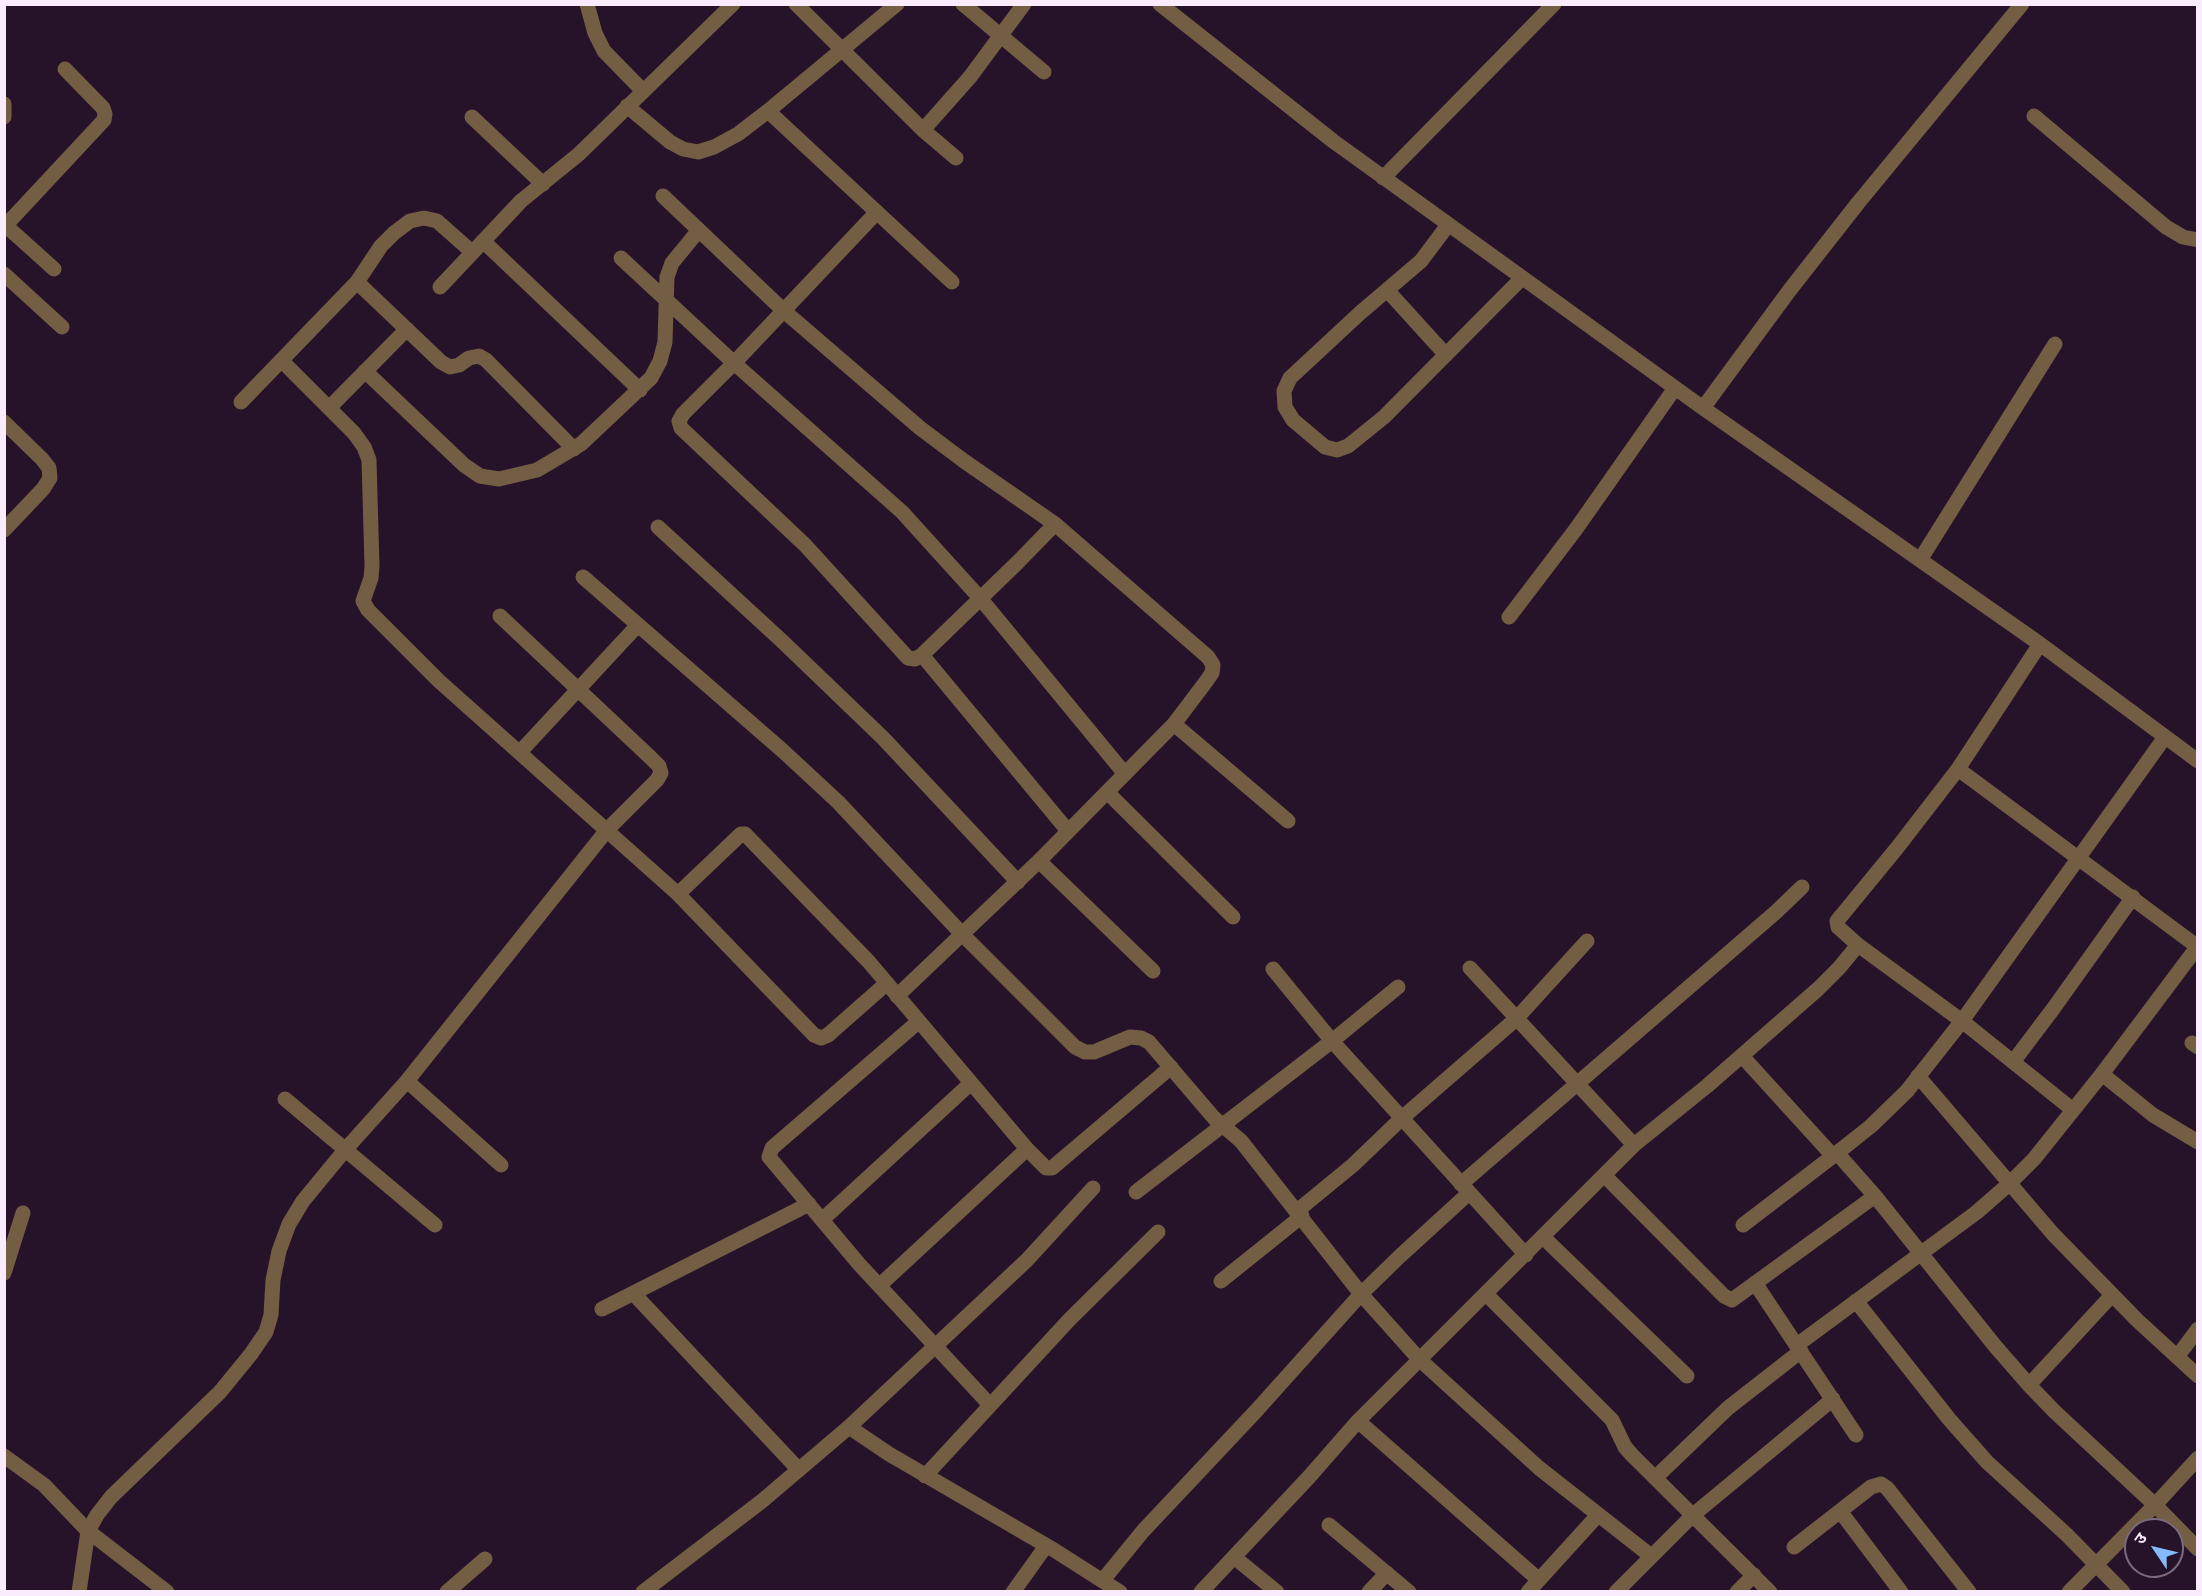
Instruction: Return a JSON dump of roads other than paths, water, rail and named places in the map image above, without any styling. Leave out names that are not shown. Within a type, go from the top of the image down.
[{"type":"street","points":[[587,4],[595,33],[604,51],[643,91]]},
{"type":"street","points":[[440,286],[521,201],[579,154],[733,4]]},
{"type":"street","points":[[796,4],[923,130],[956,158]]},
{"type":"street","points":[[627,106],[670,142],[683,149],[698,152],[714,147],[738,134],[768,111],[897,4]]},
{"type":"street","points":[[963,4],[1044,72]]},
{"type":"street","points":[[923,130],[970,77],[1024,4]]},
{"type":"street","points":[[1160,4],[1332,141],[1703,408],[2040,644],[2198,761]]},
{"type":"street","points":[[1383,178],[1554,4]]},
{"type":"street","points":[[1703,408],[1851,211],[2022,4]]},
{"type":"street","points":[[54,269],[5,224],[104,120],[104,108],[65,69]]},
{"type":"street","points":[[4,104],[4,117]]},
{"type":"street","points":[[768,111],[952,282]]},
{"type":"street","points":[[2034,116],[2166,227],[2183,237],[2198,240]]},
{"type":"street","points":[[472,117],[543,184]]},
{"type":"street","points":[[663,196],[784,311],[920,428],[1055,524],[1208,657],[1213,665],[1212,673],[1174,724],[1018,882],[897,996]]},
{"type":"street","points":[[877,212],[734,363],[682,414],[679,421],[681,428],[806,545],[902,652],[915,659],[922,655],[1055,524]]},
{"type":"street","points":[[241,402],[357,282],[381,246],[394,232],[410,221],[424,218],[437,221],[478,247],[640,390]]},
{"type":"street","points":[[1448,225],[1421,261],[1290,378],[1284,391],[1285,407],[1293,420],[1325,447],[1337,450],[1348,446],[1384,417],[1522,278]]},
{"type":"street","points":[[365,371],[464,465],[480,476],[499,478],[537,470],[574,449],[651,378],[660,361],[665,342],[666,299],[672,263],[699,230]]},
{"type":"street","points":[[621,258],[734,363],[902,512],[980,598],[1125,774]]},
{"type":"street","points":[[4,274],[62,327]]},
{"type":"street","points":[[357,282],[441,362],[450,367],[459,365],[470,358],[478,357],[486,360],[574,449]]},
{"type":"street","points":[[1387,290],[1446,355]]},
{"type":"street","points":[[329,408],[407,329]]},
{"type":"street","points":[[1920,560],[2055,344]]},
{"type":"street","points":[[282,361],[354,433],[364,447],[369,460],[372,566],[371,578],[363,601],[368,610],[440,681],[678,894],[814,1035],[821,1038],[828,1035],[887,982]]},
{"type":"street","points":[[1509,616],[1576,529],[1675,388]]},
{"type":"street","points":[[4,422],[50,468],[50,478],[43,489],[4,530]]},
{"type":"street","points":[[658,527],[883,738],[1018,882]]},
{"type":"street","points":[[582,578],[783,751],[838,802],[963,935],[1075,1047],[1085,1052],[1094,1052],[1130,1037],[1141,1038],[1149,1042],[1214,1118],[1241,1141],[1360,1294],[1419,1359],[1539,1468],[1652,1556]]},
{"type":"street","points":[[79,1592],[88,1531],[97,1515],[111,1497],[220,1392],[261,1339],[271,1316],[279,1251],[289,1224],[303,1201],[407,1081],[607,830],[657,780],[661,773],[659,766],[651,758],[500,616]]},
{"type":"street","points":[[520,752],[637,626]]},
{"type":"street","points":[[2040,644],[1958,769],[1837,921],[1838,927],[1858,945],[1962,1022],[2073,1110]]},
{"type":"street","points":[[922,655],[1068,831]]},
{"type":"street","points":[[1174,724],[1288,821]]},
{"type":"street","points":[[1743,1225],[1835,1155],[1907,1091],[1962,1022],[2165,738]]},
{"type":"street","points":[[1655,1478],[1728,1408],[1799,1348],[1856,1301],[1977,1212],[2009,1184],[2034,1159],[2102,1074],[2197,946],[1958,769]]},
{"type":"street","points":[[1107,792],[1233,917]]},
{"type":"street","points":[[678,894],[741,834],[746,834],[887,982],[918,1022],[1046,1168],[1052,1168],[1171,1067]]},
{"type":"street","points":[[1039,861],[1153,971]]},
{"type":"street","points":[[1103,1580],[1143,1531],[1256,1411],[1360,1294],[1465,1189],[1577,1083],[1776,912],[1802,886]]},
{"type":"street","points":[[2013,1062],[2133,897]]},
{"type":"street","points":[[1221,1281],[1516,1019],[1587,941]]},
{"type":"street","points":[[1201,1592],[1358,1421],[1634,1145],[1742,1056],[1818,989],[1858,945]]},
{"type":"street","points":[[1470,968],[1634,1145]]},
{"type":"street","points":[[1273,969],[1332,1041],[1526,1255]]},
{"type":"street","points":[[1136,1192],[1332,1041],[1398,987]]},
{"type":"street","points":[[918,1022],[772,1148],[769,1157],[859,1264],[990,1405]]},
{"type":"street","points":[[1742,1056],[1875,1196],[1919,1253],[2029,1385],[2198,1549]]},
{"type":"street","points":[[2102,1074],[2153,1115],[2198,1142]]},
{"type":"street","points":[[1918,1076],[2053,1234],[2112,1295],[2198,1376]]},
{"type":"street","points":[[407,1081],[501,1165]]},
{"type":"street","points":[[823,1219],[971,1083]]},
{"type":"street","points":[[285,1099],[435,1225]]},
{"type":"street","points":[[880,1285],[1027,1149]]},
{"type":"street","points":[[1604,1175],[1728,1299],[1732,1300],[1875,1196]]},
{"type":"street","points":[[643,1592],[762,1501],[849,1427],[1027,1260],[1093,1188]]},
{"type":"street","points":[[602,1309],[809,1204]]},
{"type":"street","points":[[4,1273],[23,1213]]},
{"type":"street","points":[[925,1476],[1070,1320],[1158,1232]]},
{"type":"street","points":[[1543,1237],[1687,1376]]},
{"type":"street","points":[[1755,1284],[1856,1434]]},
{"type":"street","points":[[634,1294],[799,1470]]},
{"type":"street","points":[[1486,1294],[1612,1420],[1625,1447],[1770,1592]]},
{"type":"street","points":[[2029,1385],[2112,1295]]},
{"type":"street","points":[[1856,1301],[1949,1419],[1987,1462],[2122,1592]]},
{"type":"street","points":[[2177,1357],[2198,1329]]},
{"type":"street","points":[[1616,1592],[1693,1515],[1833,1399]]},
{"type":"street","points":[[1358,1421],[1534,1586],[1598,1515]]},
{"type":"street","points":[[849,1427],[925,1476],[1120,1592]]},
{"type":"street","points":[[4,1456],[44,1485],[88,1531],[161,1590]]},
{"type":"street","points":[[2069,1592],[2198,1458]]},
{"type":"street","points":[[1794,1547],[1872,1487],[1881,1484],[1894,1497],[1969,1592]]},
{"type":"street","points":[[1840,1511],[1901,1592]]},
{"type":"street","points":[[1329,1525],[1409,1592]]},
{"type":"street","points":[[1013,1592],[1046,1546]]},
{"type":"street","points":[[1234,1557],[1277,1592]]},
{"type":"street","points":[[447,1592],[485,1559]]},
{"type":"street","points":[[1369,1592],[1387,1573]]},
{"type":"street","points":[[1737,1592],[1754,1575]]}]
